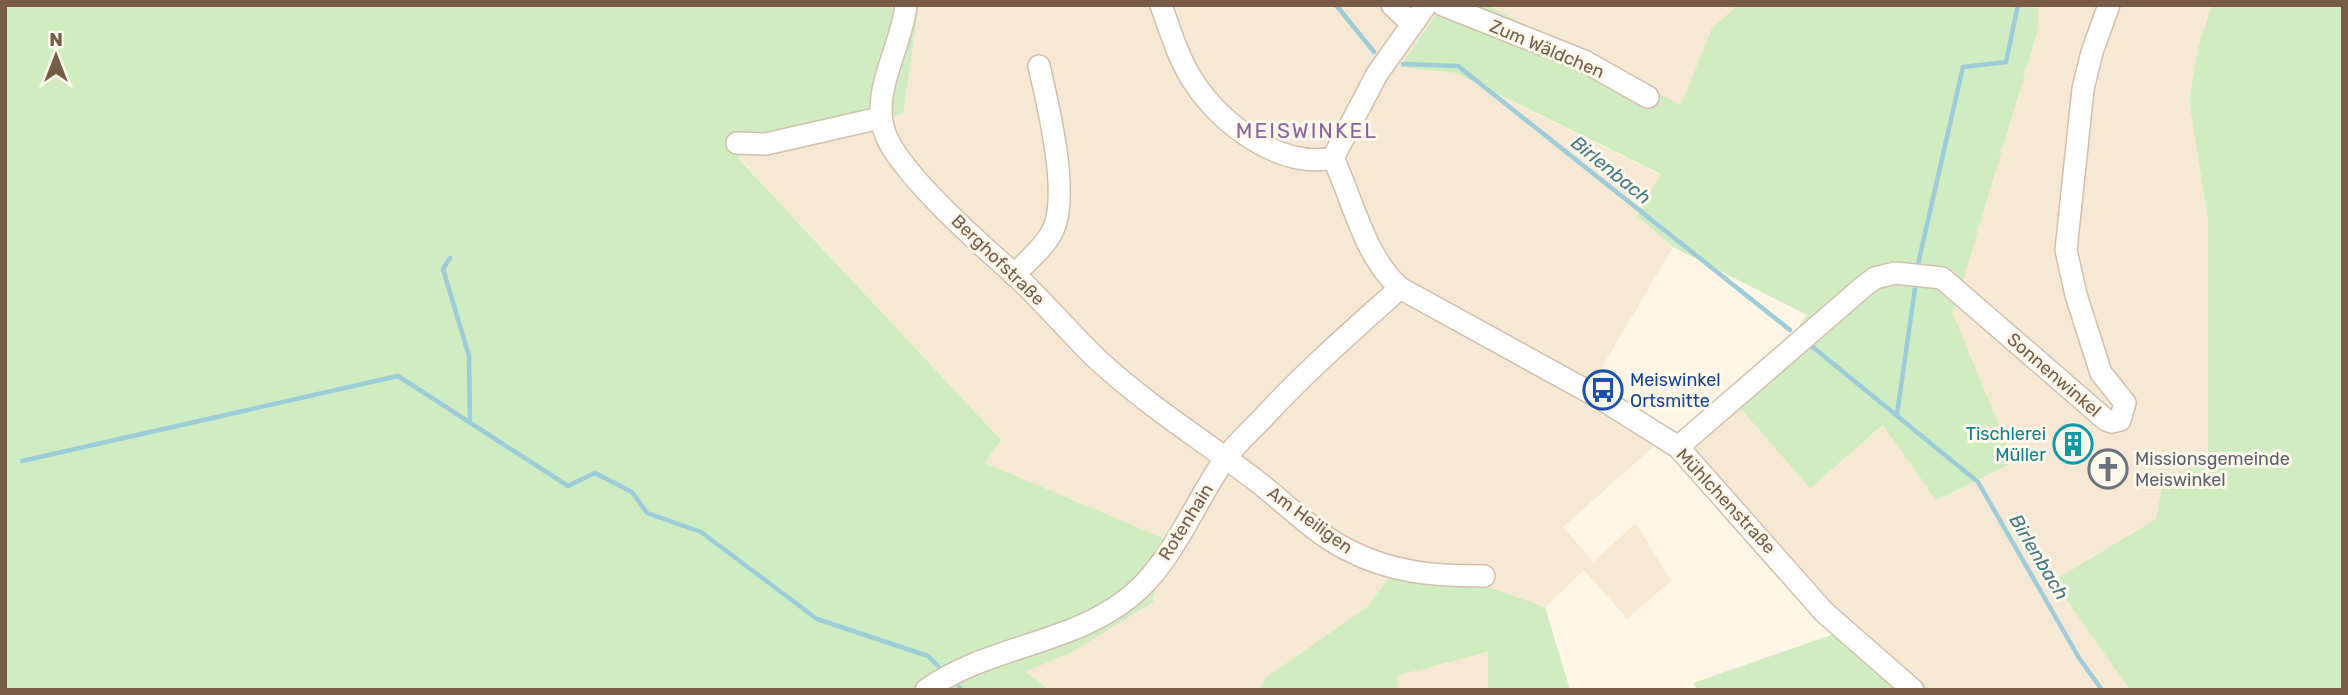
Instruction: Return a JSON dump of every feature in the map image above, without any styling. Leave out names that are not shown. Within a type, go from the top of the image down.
[{"type":"street","points":[[737,143],[766,144],[880,118],[882,95],[906,5]]},
{"type":"street","points":[[1161,5],[1191,78],[1206,99],[1265,146],[1297,159],[1315,162],[1333,158],[1377,74],[1426,5]]},
{"type":"street","points":[[1392,5],[1412,24]]},
{"type":"street","name":"Zum Wäldchen","points":[[1443,5],[1584,61],[1648,97]]},
{"type":"street","name":"Sonnenwinkel","points":[[1678,447],[1863,287],[1875,278],[1895,273],[1942,278],[2106,420],[2120,420],[2124,403],[2101,373],[2076,295],[2066,250],[2083,89],[2092,52],[2109,5]]},
{"type":"street","points":[[1014,275],[1053,232],[1058,214],[1052,127],[1039,66]]},
{"type":"street","name":"Berghofstraße","points":[[880,118],[891,146],[983,248],[1014,275],[1099,360],[1168,420],[1226,458]]},
{"type":"street","points":[[1333,158],[1367,240],[1388,277],[1400,288]]},
{"type":"street","name":"Mühlchenstraße","points":[[1400,288],[1600,398],[1678,447],[1824,612],[1913,690]]},
{"type":"street","name":"Rotenhain","points":[[926,690],[966,667],[1047,640],[1118,605],[1142,587],[1160,564],[1226,458],[1294,383],[1400,288]]},
{"type":"street","name":"Am Heiligen","points":[[1226,458],[1343,548],[1391,569],[1434,576],[1484,576]]},
{"type":"shaded area","points":[[919,5],[1442,5],[1400,67],[1454,73],[1661,175],[1637,216],[1673,247],[1596,377],[1653,447],[1563,527],[1593,562],[1636,523],[1671,581],[1627,619],[1584,570],[1545,607],[1491,588],[1392,573],[1367,607],[1265,678],[1259,690],[1050,690],[1024,672],[1072,652],[1163,538],[985,463],[1001,440],[737,156],[903,114]]},
{"type":"shaded area","points":[[1488,5],[1738,5],[1712,28],[1681,105]]},
{"type":"shaded area","points":[[2038,5],[2212,5],[2198,48],[2189,101],[2208,220],[2208,459],[2163,480],[2156,519],[2053,581],[2130,690],[1932,690],[1854,627],[1695,450],[1694,435],[1740,408],[1810,487],[1884,425],[2014,461],[1952,314],[2038,29]]},
{"type":"shaded area","points":[[1489,652],[1488,690],[1399,690],[1395,676]]},
{"type":"green space","points":[[5,5],[919,5],[903,114],[737,157],[1001,440],[985,463],[1163,538],[1153,602],[1072,652],[1025,672],[1050,690],[5,690]]},
{"type":"green space","points":[[1442,5],[1487,5],[1681,105],[1712,28],[1738,5],[2038,5],[2038,29],[1953,314],[2014,462],[1936,500],[1883,425],[1810,488],[1740,408],[1807,315],[1673,247],[1637,216],[1661,174],[1455,73],[1400,67]]},
{"type":"green space","points":[[2212,5],[2343,5],[2343,690],[2130,690],[2053,581],[2156,519],[2163,480],[2208,459],[2208,220],[2189,101],[2198,48]]},
{"type":"green space","points":[[1392,573],[1491,588],[1545,607],[1570,690],[1488,690],[1488,652],[1396,676],[1399,690],[1259,690],[1265,678],[1367,607]]},
{"type":"green space","points":[[1854,627],[1932,690],[1697,690],[1693,683]]},
{"type":"waterway","name":"Birlenbach","points":[[1336,5],[1374,52]]},
{"type":"waterway","points":[[1918,264],[1963,67],[2006,62],[2018,5]]},
{"type":"waterway","name":"Birlenbach","points":[[1403,64],[1458,66],[1790,330]]},
{"type":"waterway","points":[[450,258],[443,269],[469,356],[470,423]]},
{"type":"waterway","points":[[1897,414],[1915,288]]},
{"type":"waterway","name":"Birlenbach","points":[[1809,344],[1978,482],[2079,658],[2102,690]]},
{"type":"waterway","points":[[22,461],[398,376],[568,486],[595,473],[632,492],[647,513],[701,532],[817,619],[928,656],[938,666]]},
{"type":"waterway","points":[[959,687],[962,690]]},
{"type":"place","name":"Meiswinkel Ortsmitte","points":[[1603,390]]},
{"type":"place","name":"Tischlerei Müller","points":[[2073,444]]},
{"type":"place","name":"Missionsgemeinde Meiswinkel","points":[[2108,469]]},
{"type":"district","name":"MEISWINKEL","points":[[1307,130]]}]
